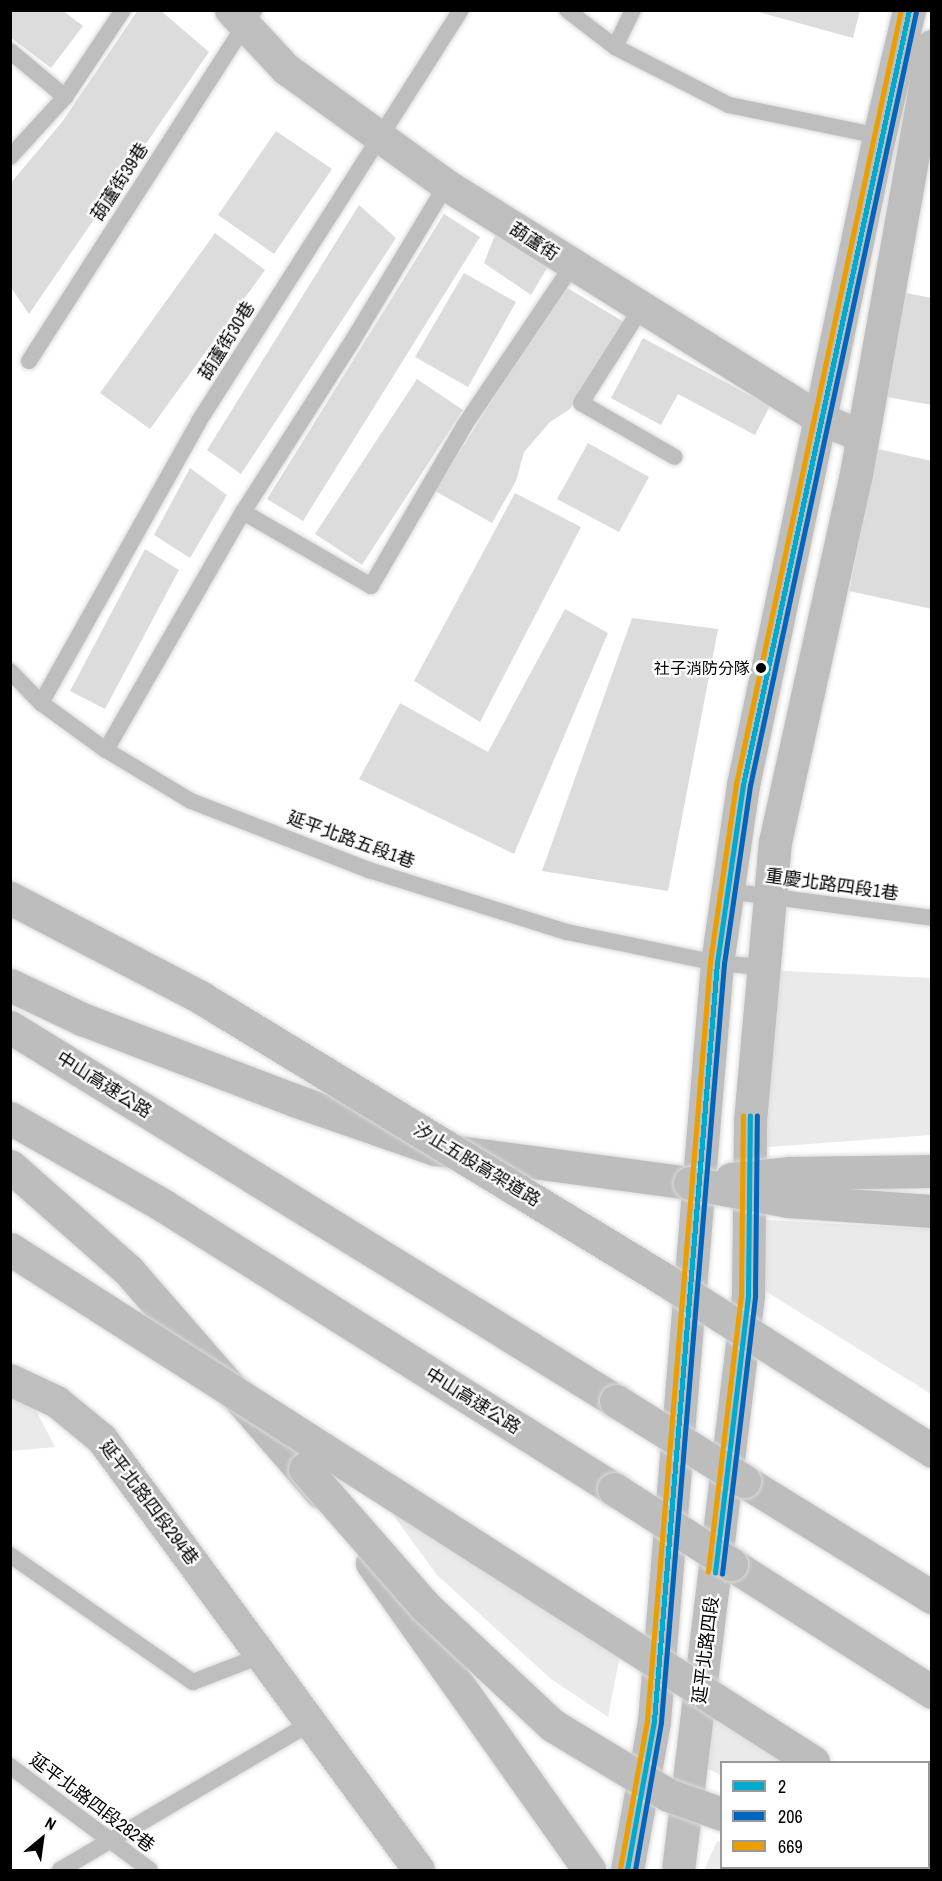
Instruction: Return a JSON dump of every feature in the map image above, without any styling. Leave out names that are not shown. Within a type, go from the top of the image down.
[{"type":"highway","name":"汐止五股高架道路","points":[[10,898],[210,1003],[662,1278],[932,1451]]},
{"type":"highway","points":[[10,985],[82,1019],[294,1100],[435,1149],[690,1183],[788,1201],[932,1211]]},
{"type":"highway","name":"中山高速公路","points":[[10,1027],[932,1597]]},
{"type":"highway","name":"中山高速公路","points":[[10,1118],[164,1206],[932,1692]]},
{"type":"highway","points":[[10,1166],[128,1270],[426,1607],[552,1725],[668,1795],[720,1813]]},
{"type":"highway","points":[[690,1183],[789,1173],[932,1171]]},
{"type":"highway","points":[[10,1249],[811,1761]]},
{"type":"highway","points":[[305,1469],[589,1870]]},
{"type":"street","points":[[627,1870],[654,1721],[717,963],[743,785],[879,136],[909,10]]},
{"type":"street","name":"葫蘆街","points":[[243,15],[286,69],[446,184],[572,266],[819,418],[863,437]]},
{"type":"street","name":"延平北路四段","points":[[678,1870],[748,1295],[750,1121],[761,967],[775,842],[863,437],[932,46]]},
{"type":"street","name":"延平北路四段294巷","points":[[10,1380],[57,1402],[102,1439],[419,1870]]},
{"type":"lane","points":[[10,157],[17,140],[65,97],[123,10]]},
{"type":"lane","name":"葫蘆街30巷","points":[[41,703],[199,421],[461,10]]},
{"type":"lane","points":[[567,10],[615,46],[729,105],[879,136]]},
{"type":"lane","points":[[615,46],[633,10]]},
{"type":"lane","name":"葫蘆街39巷","points":[[29,361],[243,15]]},
{"type":"lane","points":[[10,51],[65,97]]},
{"type":"lane","points":[[106,750],[243,512],[353,340],[446,184]]},
{"type":"lane","points":[[243,512],[371,586],[464,426],[572,266],[640,310],[581,404],[675,457]]},
{"type":"lane","name":"延平北路五段1巷","points":[[10,671],[41,703],[106,750],[191,801],[369,870],[567,932],[717,963],[761,967]]},
{"type":"lane","name":"重慶北路四段1巷","points":[[728,891],[932,918]]},
{"type":"lane","points":[[10,1555],[194,1682],[262,1655]]},
{"type":"lane","points":[[60,1870],[107,1840],[312,1723]]},
{"type":"lane","name":"延平北路四段282巷","points":[[10,1766],[150,1870]]},
{"type":"shaded area","points":[[765,970],[931,978],[931,1135],[756,1148]]},
{"type":"shaded area","points":[[732,1218],[931,1229],[931,1394],[757,1286]]},
{"type":"shaded area","points":[[10,1397],[30,1399],[55,1447],[11,1451]]},
{"type":"shaded area","points":[[382,1500],[621,1650],[608,1717],[551,1679],[437,1575]]},
{"type":"shaded area","points":[[686,1689],[799,1761],[720,1761],[720,1775],[687,1760]]},
{"type":"shaded area","points":[[717,1841],[720,1842],[720,1869],[807,1870],[704,1870]]},
{"type":"building","points":[[10,10],[62,10],[83,26],[51,68],[10,37]]},
{"type":"building","points":[[138,10],[160,10],[209,52],[29,314],[10,286],[10,184],[62,122]]},
{"type":"building","points":[[751,10],[860,10],[853,38]]},
{"type":"building","points":[[276,131],[332,169],[274,254],[218,215]]},
{"type":"building","points":[[359,205],[396,238],[241,474],[207,450]]},
{"type":"building","points":[[444,214],[480,237],[303,521],[267,499]]},
{"type":"building","points":[[215,233],[265,270],[150,429],[100,393]]},
{"type":"building","points":[[495,235],[550,263],[531,295],[484,263]]},
{"type":"building","points":[[464,273],[516,302],[468,387],[415,357]]},
{"type":"building","points":[[564,286],[624,322],[570,409],[550,422],[524,452],[516,481],[492,523],[435,491]]},
{"type":"building","points":[[895,291],[932,298],[932,405],[875,395]]},
{"type":"building","points":[[643,338],[770,406],[755,435],[678,394],[661,425],[611,398]]},
{"type":"building","points":[[417,379],[463,410],[362,565],[315,534]]},
{"type":"building","points":[[588,443],[649,477],[619,532],[557,499]]},
{"type":"building","points":[[878,449],[932,461],[932,609],[849,591]]},
{"type":"building","points":[[190,468],[227,495],[190,558],[154,535]]},
{"type":"building","points":[[515,493],[581,527],[480,722],[414,681]]},
{"type":"building","points":[[145,549],[179,570],[105,709],[70,691]]},
{"type":"building","points":[[565,609],[608,633],[514,854],[359,779],[400,703],[488,752]]},
{"type":"building","points":[[632,618],[718,629],[668,891],[542,871]]},
{"type":"transit line","name":"669","points":[[620,1869],[647,1720],[710,962],[736,784],[901,10]]},
{"type":"transit line","name":"2","points":[[627,1870],[654,1721],[717,963],[743,785],[909,10]]},
{"type":"transit line","name":"206","points":[[635,1870],[661,1722],[724,964],[750,786],[916,12]]},
{"type":"transit line","name":"669","points":[[708,1572],[741,1295],[743,1116]]},
{"type":"transit line","name":"2","points":[[715,1573],[748,1295],[750,1116]]},
{"type":"transit line","name":"206","points":[[722,1574],[755,1296],[757,1116]]},
{"type":"place","name":"社子消防分隊","points":[[761,668]]}]
